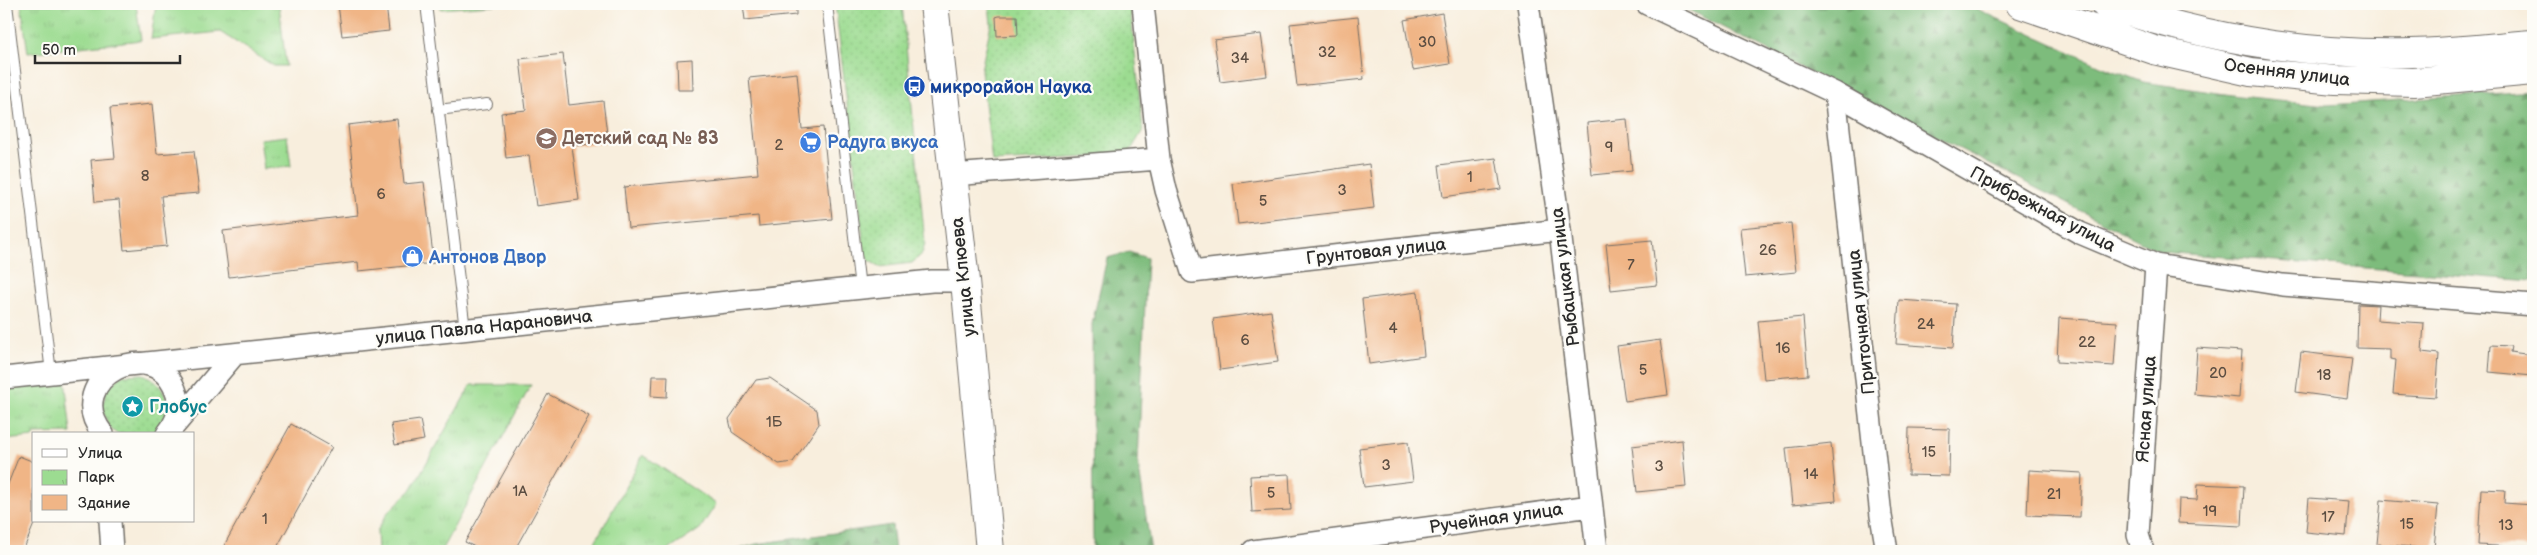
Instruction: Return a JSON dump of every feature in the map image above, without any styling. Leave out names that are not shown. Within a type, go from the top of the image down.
[{"type":"main road","name":"улица Клюева","points":[[934,4],[965,281],[990,551]]},
{"type":"main road","name":"Осенняя улица","points":[[2020,4],[2154,50],[2251,72],[2335,80],[2414,82],[2533,71]]},
{"type":"main road","name":"Осенняя улица","points":[[2105,4],[2160,23],[2258,44],[2336,52],[2412,53],[2533,44]]},
{"type":"street","points":[[952,175],[1159,159],[1143,4]]},
{"type":"street","name":"Рыбацкая улица","points":[[1528,4],[1560,230],[1590,506],[1598,551]]},
{"type":"street","name":"Прибрежная улица","points":[[1647,4],[1835,93],[2080,232],[2156,266],[2283,285],[2533,305]]},
{"type":"street","name":"Приточная улица","points":[[1835,93],[1881,516],[1887,551]]},
{"type":"street","name":"Грунтовая улица","points":[[1159,159],[1166,190],[1192,272],[1560,230]]},
{"type":"street","name":"Ясная улица","points":[[2143,551],[2138,535],[2156,266]]},
{"type":"street","name":"улица Павла Нарановича","points":[[4,378],[129,363],[234,355],[860,288],[932,281],[965,281]]},
{"type":"street","points":[[170,431],[234,355]]},
{"type":"street","points":[[99,431],[92,405],[97,386],[107,374],[129,363],[153,367],[170,382],[176,393],[178,406],[170,431]]},
{"type":"street","points":[[93,368],[94,395]]},
{"type":"street","name":"Ручейная улица","points":[[1253,551],[1590,506]]},
{"type":"street","points":[[110,522],[112,551]]},
{"type":"lane","points":[[7,4],[51,372]]},
{"type":"lane","points":[[426,4],[465,330]]},
{"type":"lane","points":[[827,4],[860,288]]},
{"type":"lane","points":[[438,110],[487,104]]},
{"type":"green space","points":[[21,4],[136,4],[141,40],[28,53]]},
{"type":"green space","points":[[156,4],[279,4],[286,66],[274,66],[220,32],[151,39]]},
{"type":"green space","points":[[440,4],[503,4],[441,9]]},
{"type":"green space","points":[[835,4],[902,4],[925,243],[922,254],[912,263],[879,267],[870,261],[865,254]]},
{"type":"green space","points":[[989,4],[1130,4],[1143,130],[1128,155],[992,162],[981,70],[991,24]]},
{"type":"green space","points":[[1677,4],[1966,4],[2103,67],[2143,82],[2239,96],[2327,105],[2533,91],[2533,281],[2161,252]]},
{"type":"green space","points":[[287,136],[291,166],[264,169],[260,139]]},
{"type":"green space","points":[[1129,252],[1147,258],[1138,462],[1151,551],[1093,551],[1092,324],[1107,258]]},
{"type":"green space","points":[[143,374],[158,385],[164,393],[168,410],[166,419],[155,432],[115,432],[109,427],[102,408],[107,388],[123,375]]},
{"type":"green space","points":[[65,379],[71,432],[32,432],[32,437],[4,440],[4,386]]},
{"type":"green space","points":[[471,385],[531,385],[441,551],[378,551],[377,531],[388,512],[411,490]]},
{"type":"green space","points":[[643,455],[716,504],[700,529],[667,551],[590,551]]},
{"type":"green space","points":[[892,525],[895,551],[732,551],[756,544]]},
{"type":"building","points":[[338,4],[386,4],[389,31],[342,36]]},
{"type":"building","points":[[743,4],[796,4],[796,15],[745,20]]},
{"type":"building","points":[[1442,13],[1450,64],[1413,70],[1404,20]]},
{"type":"building","points":[[1017,16],[1018,35],[997,36],[996,17]]},
{"type":"building","points":[[1358,17],[1364,79],[1297,86],[1290,24]]},
{"type":"building","points":[[1261,34],[1267,76],[1220,82],[1214,40]]},
{"type":"building","points":[[563,54],[569,105],[603,101],[608,142],[572,146],[579,200],[536,206],[529,155],[506,158],[501,113],[526,110],[520,59]]},
{"type":"building","points":[[692,59],[693,90],[678,90],[677,60]]},
{"type":"building","points":[[797,73],[802,129],[823,127],[832,219],[759,226],[758,216],[628,228],[624,187],[758,174],[749,78]]},
{"type":"building","points":[[152,104],[157,154],[194,151],[199,193],[161,196],[167,246],[124,250],[119,200],[95,202],[91,160],[115,158],[110,108]]},
{"type":"building","points":[[397,119],[404,184],[424,182],[434,263],[359,271],[358,262],[229,277],[223,231],[358,215],[348,125]]},
{"type":"building","points":[[1627,119],[1632,171],[1592,175],[1587,123]]},
{"type":"building","points":[[1496,158],[1501,189],[1443,197],[1439,165]]},
{"type":"building","points":[[1369,164],[1374,208],[1238,224],[1233,184]]},
{"type":"building","points":[[1791,223],[1796,272],[1745,277],[1740,228]]},
{"type":"building","points":[[1652,240],[1657,285],[1611,290],[1606,244]]},
{"type":"building","points":[[1418,292],[1424,356],[1369,364],[1362,299]]},
{"type":"building","points":[[1899,300],[1956,304],[1953,348],[1896,344]]},
{"type":"building","points":[[2358,304],[2378,305],[2377,320],[2424,323],[2422,352],[2439,354],[2436,397],[2393,394],[2396,360],[2390,359],[2390,349],[2357,348]]},
{"type":"building","points":[[1271,311],[1278,362],[1220,370],[1213,319]]},
{"type":"building","points":[[1803,317],[1808,375],[1764,379],[1758,321]]},
{"type":"building","points":[[2059,318],[2117,322],[2114,366],[2057,362]]},
{"type":"building","points":[[1660,340],[1668,395],[1625,401],[1617,346]]},
{"type":"building","points":[[2491,345],[2511,346],[2510,352],[2533,355],[2533,376],[2489,372]]},
{"type":"building","points":[[2197,348],[2242,351],[2239,398],[2194,394]]},
{"type":"building","points":[[2301,352],[2352,358],[2347,399],[2296,392]]},
{"type":"building","points":[[652,376],[668,376],[667,397],[651,396]]},
{"type":"building","points":[[770,378],[817,410],[819,424],[793,462],[779,464],[732,432],[729,419],[756,380]]},
{"type":"building","points":[[548,394],[589,416],[514,551],[483,551],[465,542]]},
{"type":"building","points":[[420,420],[424,440],[395,445],[391,424]]},
{"type":"building","points":[[291,424],[332,447],[275,551],[221,551]]},
{"type":"building","points":[[1909,428],[1950,429],[1949,476],[1908,475]]},
{"type":"building","points":[[1682,440],[1686,487],[1637,492],[1632,446]]},
{"type":"building","points":[[1408,442],[1413,481],[1364,487],[1359,448]]},
{"type":"building","points":[[1831,443],[1836,501],[1792,505],[1786,448]]},
{"type":"building","points":[[19,456],[32,461],[32,522],[34,524],[23,551],[4,551],[4,494]]},
{"type":"building","points":[[2029,470],[2082,473],[2080,517],[2027,515]]},
{"type":"building","points":[[1289,474],[1291,510],[1252,512],[1250,476]]},
{"type":"building","points":[[2198,484],[2244,486],[2242,526],[2178,523],[2179,499],[2197,500]]},
{"type":"building","points":[[2481,489],[2505,490],[2504,503],[2533,505],[2533,548],[2478,545]]},
{"type":"building","points":[[2309,498],[2349,501],[2346,536],[2306,532]]},
{"type":"building","points":[[2381,500],[2438,505],[2434,549],[2377,544]]},
{"type":"place","name":"микрорайон Наука","points":[[914,87]]},
{"type":"place","name":"Детский сад № 83","points":[[546,138]]},
{"type":"place","name":"Радуга вкуса","points":[[811,142]]},
{"type":"place","name":"Антонов Двор","points":[[413,257]]},
{"type":"place","name":"Глобус","points":[[133,407]]}]
